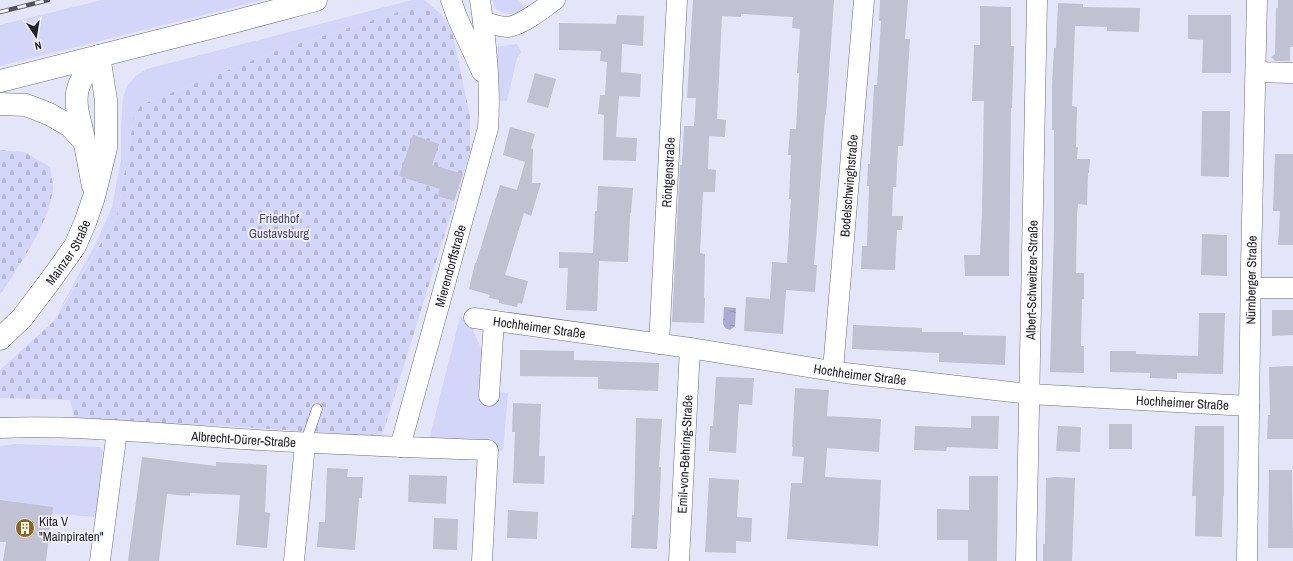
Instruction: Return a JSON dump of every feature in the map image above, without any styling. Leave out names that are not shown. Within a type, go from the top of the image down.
[{"type":"main road","points":[[0,81],[316,0]]},
{"type":"main road","points":[[95,145],[106,100],[99,56]]},
{"type":"main road","points":[[95,145],[77,108],[76,95],[80,84],[99,56]]},
{"type":"main road","points":[[0,104],[26,105],[48,114],[70,126],[95,145]]},
{"type":"main road","name":"Mainzer Straße","points":[[0,339],[22,318],[74,246],[94,197],[95,145]]},
{"type":"street","name":"Mierendorffstraße","points":[[451,0],[457,17],[488,84]]},
{"type":"street","name":"Mierendorffstraße","points":[[400,447],[488,128],[488,84],[480,0]]},
{"type":"street","points":[[483,22],[500,26],[512,26],[520,23],[555,0]]},
{"type":"street","name":"Röntgenstraße","points":[[659,344],[677,0]]},
{"type":"street","name":"Bodelschwinghstraße","points":[[833,370],[864,0]]},
{"type":"street","name":"Albert-Schweitzer-Straße","points":[[1026,561],[1037,0]]},
{"type":"street","name":"Nürnberger Straße","points":[[1247,561],[1257,0]]},
{"type":"street","points":[[1256,72],[1293,73]]},
{"type":"street","points":[[1251,288],[1293,288]]},
{"type":"street","name":"Hochheimer Straße","points":[[474,318],[690,348],[845,373],[1029,394],[1249,406]]},
{"type":"street","points":[[489,396],[494,321]]},
{"type":"street","name":"Emil-von-Behring-Straße","points":[[679,561],[690,348]]},
{"type":"street","name":"Albrecht-Dürer-Straße","points":[[0,428],[117,431],[304,444],[488,450],[482,561]]},
{"type":"street","points":[[100,561],[117,431]]},
{"type":"street","points":[[294,561],[304,444]]},
{"type":"lane","points":[[304,444],[317,409]]},
{"type":"green space","points":[[102,0],[263,0],[0,66],[0,25]]},
{"type":"green space","points":[[412,0],[424,0],[441,14],[414,7],[276,51],[141,105],[133,123],[117,216],[54,320],[96,243],[112,207],[121,160],[123,97],[128,85],[136,76],[147,69]]},
{"type":"green space","points":[[492,0],[519,0],[527,10],[518,15],[507,14],[496,9]]},
{"type":"green space","name":"Friedhof Gustavsburg","points":[[414,7],[441,14],[452,31],[470,116],[470,152],[383,433],[369,436],[227,426],[75,420],[70,400],[0,398],[0,370],[55,320],[117,216],[133,123],[132,121],[141,105],[276,51]]},
{"type":"green space","points":[[517,44],[521,52],[517,58],[507,101],[500,101],[495,47]]},
{"type":"green space","points":[[0,150],[24,152],[50,167],[53,189],[51,201],[41,228],[0,294]]},
{"type":"green space","points":[[460,317],[472,322],[474,333],[483,352],[484,392],[508,393],[503,451],[428,444]]},
{"type":"green space","points":[[14,444],[100,447],[103,451],[97,517],[52,514],[53,507],[0,500],[0,446]]},
{"type":"water","points":[[724,307],[736,308],[735,326],[730,330],[725,328],[723,324]]},
{"type":"building","points":[[693,0],[834,0],[814,265],[817,265],[815,292],[786,290],[783,334],[744,331],[746,297],[770,299],[772,262],[787,263],[791,199],[789,199],[791,155],[788,155],[790,129],[796,129],[799,73],[797,73],[800,29],[792,28],[793,17],[741,14],[741,17],[722,16],[717,119],[726,120],[725,137],[709,136],[708,169],[716,170],[715,192],[703,192],[700,253],[705,254],[704,323],[672,322],[680,165],[682,165],[684,126],[694,126],[696,98],[687,98]]},
{"type":"building","points":[[880,0],[908,0],[905,39],[910,39],[903,146],[898,146],[896,187],[893,187],[892,216],[903,216],[902,230],[897,230],[895,270],[861,269],[862,246],[867,246],[869,186],[867,186],[868,164],[870,164],[874,85],[877,85],[881,21],[879,21]]},
{"type":"building","points":[[1278,0],[1293,0],[1293,47],[1290,47],[1290,61],[1275,61],[1271,57],[1275,54],[1276,8],[1278,8]]},
{"type":"building","points":[[1058,3],[1083,4],[1083,7],[1140,8],[1139,32],[1107,31],[1107,27],[1075,26],[1072,106],[1077,107],[1077,159],[1090,159],[1087,205],[1078,204],[1077,215],[1076,273],[1084,273],[1081,346],[1084,346],[1084,373],[1050,372],[1054,229],[1054,130],[1052,130],[1052,85],[1054,48],[1056,48]]},
{"type":"building","points":[[980,6],[1011,7],[1011,46],[1014,46],[1011,108],[1009,276],[965,276],[964,255],[980,255],[984,101],[972,101],[974,45],[980,45]]},
{"type":"building","points":[[617,15],[644,16],[643,46],[622,44],[621,72],[641,74],[640,97],[619,96],[616,137],[637,138],[636,161],[603,160],[604,115],[598,114],[600,95],[605,95],[607,62],[600,61],[601,51],[559,50],[559,23],[616,24]]},
{"type":"building","points":[[1188,15],[1231,15],[1231,73],[1202,73],[1203,40],[1188,39]]},
{"type":"building","points":[[535,73],[556,79],[548,108],[527,102]]},
{"type":"building","points":[[1202,111],[1230,111],[1229,177],[1201,176]]},
{"type":"building","points":[[510,127],[535,134],[531,148],[533,149],[532,183],[541,183],[531,216],[524,213],[505,275],[528,281],[522,304],[518,303],[517,307],[499,303],[499,300],[489,298],[490,295],[469,289],[475,263],[500,185],[517,190],[525,162],[503,155]]},
{"type":"building","points":[[413,135],[439,144],[432,165],[463,174],[454,201],[438,196],[440,189],[399,176]]},
{"type":"building","points":[[1275,154],[1293,154],[1293,245],[1278,245],[1280,211],[1273,211]]},
{"type":"building","points":[[598,186],[633,188],[630,213],[628,262],[599,261],[597,311],[566,310],[568,268],[559,268],[559,252],[593,253]]},
{"type":"building","points":[[1202,234],[1227,235],[1227,276],[1201,275]]},
{"type":"building","points":[[1272,310],[1293,310],[1293,335],[1272,336]]},
{"type":"building","points":[[1199,313],[1225,313],[1223,374],[1177,373],[1177,379],[1150,378],[1150,373],[1110,372],[1110,351],[1136,351],[1136,354],[1198,356]]},
{"type":"building","points":[[853,325],[922,328],[922,332],[963,332],[963,335],[1006,336],[1005,365],[939,362],[939,353],[852,349]]},
{"type":"building","points":[[520,350],[574,351],[574,360],[659,363],[658,391],[598,389],[598,377],[520,376]]},
{"type":"building","points":[[1293,366],[1293,439],[1267,439],[1268,415],[1270,415],[1269,367]]},
{"type":"building","points":[[716,377],[754,378],[752,405],[739,404],[736,453],[709,451],[710,426],[713,426]]},
{"type":"building","points":[[795,388],[829,390],[827,416],[881,419],[879,452],[827,448],[825,477],[881,480],[878,546],[787,539],[791,483],[802,483],[804,457],[792,456]]},
{"type":"building","points":[[513,403],[541,404],[539,456],[545,456],[544,484],[513,483],[515,432],[512,432]]},
{"type":"building","points":[[971,416],[999,416],[998,449],[947,447],[946,451],[914,450],[915,426],[971,428]]},
{"type":"building","points":[[636,418],[662,419],[657,549],[631,548],[632,515],[634,515]]},
{"type":"building","points":[[1109,424],[1132,424],[1132,449],[1109,449]]},
{"type":"building","points":[[1058,426],[1081,427],[1080,452],[1056,451]]},
{"type":"building","points":[[1195,426],[1224,426],[1224,496],[1222,537],[1195,536],[1196,496],[1192,496]]},
{"type":"building","points":[[142,457],[216,466],[216,462],[267,465],[265,512],[270,513],[267,548],[236,545],[240,495],[190,493],[190,496],[167,494],[159,561],[128,561]]},
{"type":"building","points":[[327,468],[348,469],[347,477],[363,477],[362,498],[359,498],[355,550],[317,547],[319,522],[325,522]]},
{"type":"building","points":[[1269,470],[1292,470],[1293,548],[1268,548]]},
{"type":"building","points":[[409,475],[447,476],[446,504],[408,502]]},
{"type":"building","points":[[969,476],[998,476],[997,561],[968,561],[968,540],[937,540],[937,509],[969,510]]},
{"type":"building","points":[[709,478],[739,480],[737,517],[752,518],[751,542],[736,541],[736,553],[705,552]]},
{"type":"building","points":[[1046,478],[1075,478],[1072,561],[1043,561],[1043,544],[1045,544]]},
{"type":"building","name":"Kita V \"Mainpiraten\"","points":[[0,500],[53,507],[46,561],[3,561],[6,542],[0,542]]},
{"type":"building","points":[[508,510],[538,512],[537,539],[507,538]]},
{"type":"building","points":[[434,518],[458,519],[457,550],[433,549]]},
{"type":"railway","points":[[0,12],[48,0]]},
{"type":"place","name":"Kita V \"Mainpiraten\"","points":[[25,528]]}]
